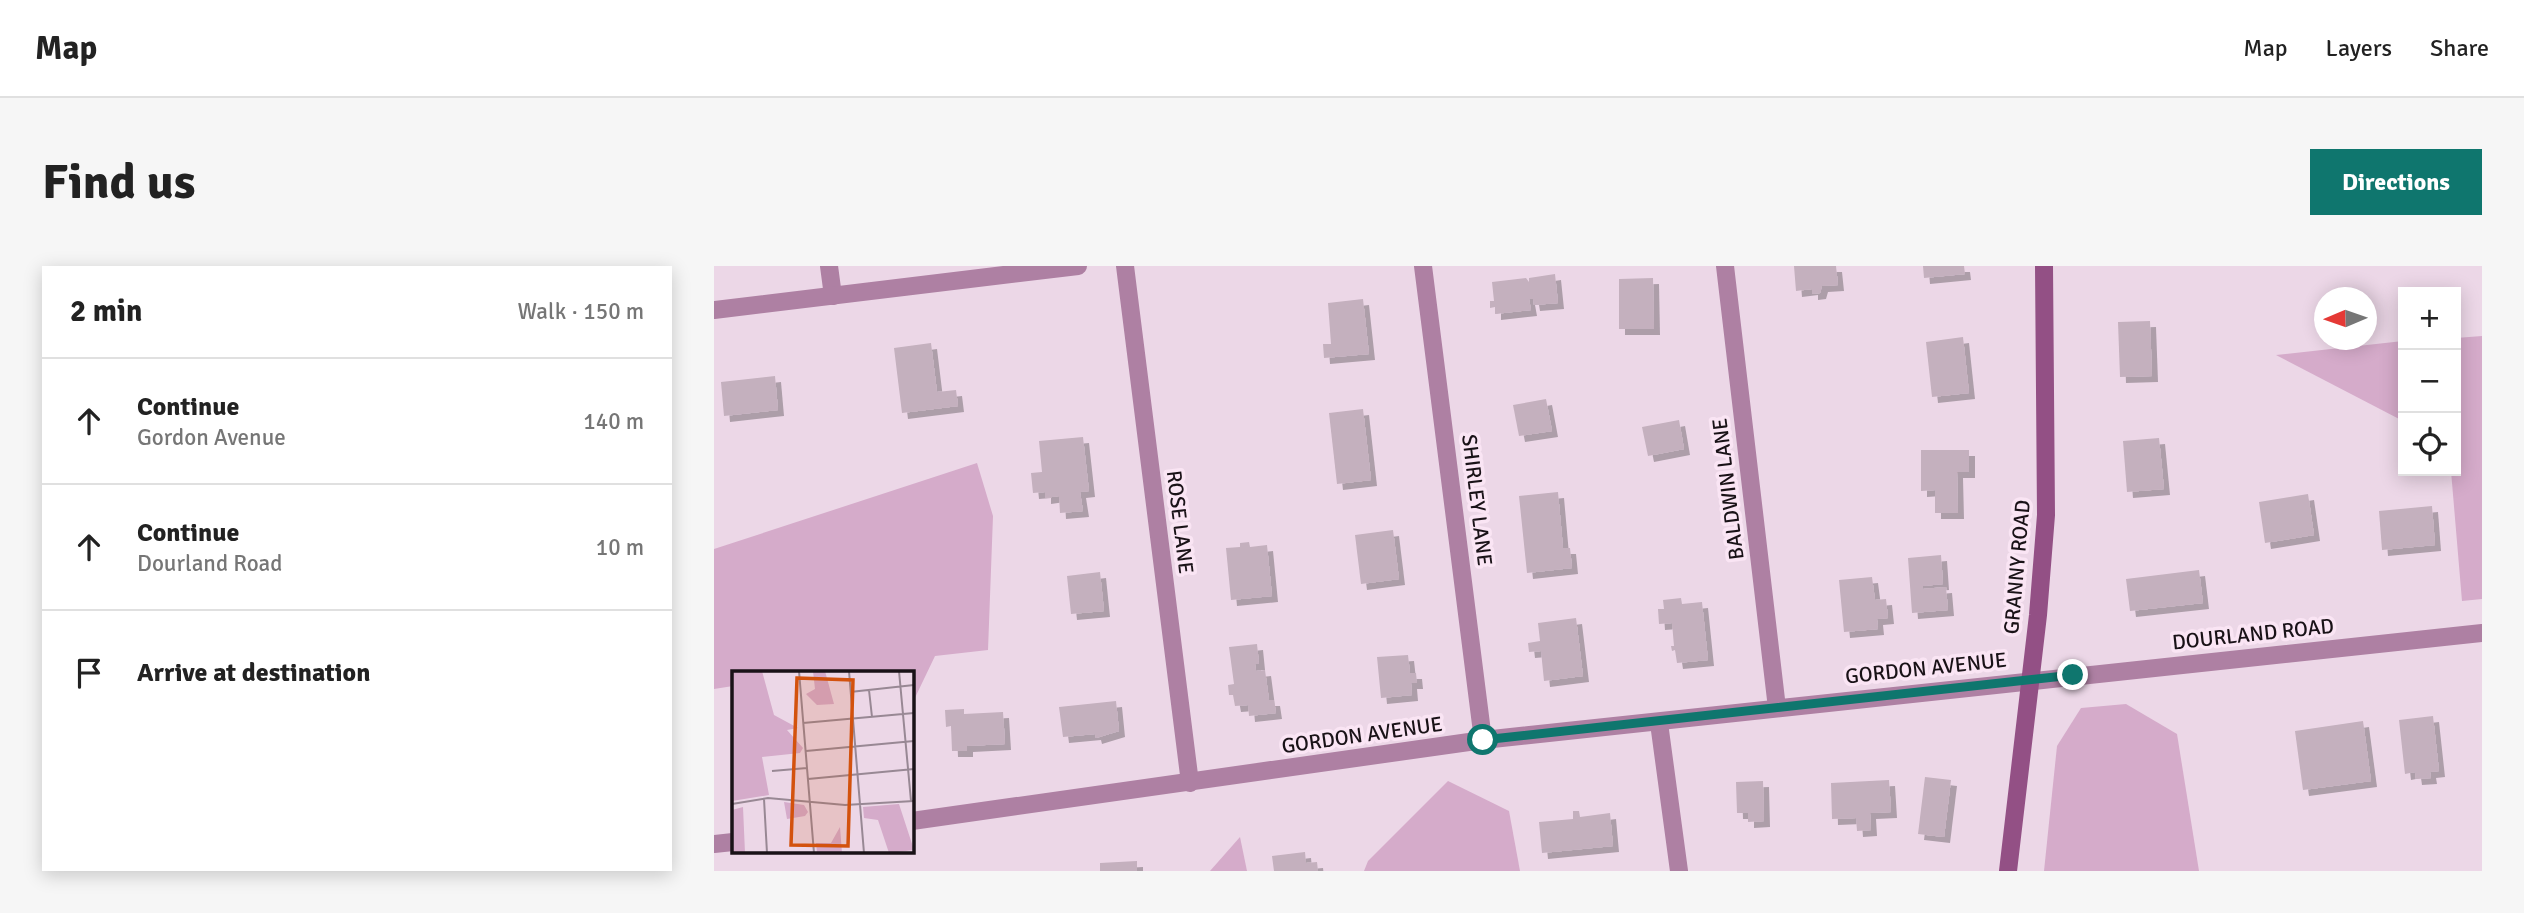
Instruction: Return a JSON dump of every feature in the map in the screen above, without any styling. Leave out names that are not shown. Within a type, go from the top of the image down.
[{"type":"street","points":[[830,266],[833,296]]},
{"type":"street","points":[[714,310],[1078,266]]},
{"type":"street","name":"ROSE LANE","points":[[1125,266],[1190,783]]},
{"type":"street","name":"SHIRLEY LANE","points":[[1423,266],[1483,740]]},
{"type":"street","name":"BALDWIN LANE","points":[[1725,266],[1777,708]]},
{"type":"street","name":"GRANNY ROAD","points":[[2008,871],[2028,680],[2038,615],[2046,515],[2044,266]]},
{"type":"street","name":"DOURLAND ROAD","points":[[2028,680],[2482,633]]},
{"type":"street","name":"GORDON AVENUE","points":[[914,821],[1483,740],[1659,723],[2028,680]]},
{"type":"street","points":[[1659,723],[1679,871]]},
{"type":"street","points":[[714,844],[732,842]]},
{"type":"shaded area","points":[[2482,336],[2482,599],[2462,601],[2451,476],[2461,476],[2461,338]]},
{"type":"shaded area","points":[[2398,342],[2398,418],[2276,355],[2321,350],[2377,350],[2377,344]]},
{"type":"shaded area","points":[[977,463],[993,516],[988,650],[935,656],[914,700],[914,671],[732,671],[732,686],[714,689],[714,549]]},
{"type":"shaded area","points":[[2126,704],[2177,734],[2199,871],[2044,871],[2057,746],[2081,708]]},
{"type":"shaded area","points":[[1448,781],[1509,811],[1520,871],[1364,871],[1368,861]]},
{"type":"shaded area","points":[[1240,837],[1247,871],[1210,871]]},
{"type":"building","points":[[1794,266],[1836,266],[1838,285],[1822,286],[1820,293],[1812,294],[1812,289],[1796,291]]},
{"type":"building","points":[[1923,266],[1964,266],[1965,274],[1924,278]]},
{"type":"building","points":[[1555,274],[1558,303],[1534,305],[1533,299],[1529,299],[1531,310],[1495,314],[1495,307],[1490,308],[1490,301],[1494,301],[1492,282],[1526,278],[1529,282],[1529,278]]},
{"type":"building","points":[[1653,278],[1654,329],[1619,329],[1619,279]]},
{"type":"building","points":[[1363,299],[1369,354],[1324,358],[1323,344],[1331,344],[1328,303]]},
{"type":"building","points":[[2150,321],[2152,376],[2120,377],[2118,322]]},
{"type":"building","points":[[1963,337],[1969,393],[1932,397],[1926,342]]},
{"type":"building","points":[[931,343],[937,392],[956,390],[958,406],[902,413],[894,348]]},
{"type":"building","points":[[775,376],[778,410],[724,416],[721,382]]},
{"type":"building","points":[[1546,399],[1552,431],[1519,436],[1513,405]]},
{"type":"building","points":[[1363,409],[1371,480],[1337,484],[1329,413]]},
{"type":"building","points":[[1679,420],[1684,449],[1648,456],[1642,427]]},
{"type":"building","points":[[1083,437],[1089,491],[1080,492],[1083,511],[1060,513],[1059,496],[1045,498],[1045,492],[1033,493],[1031,473],[1042,472],[1039,441]]},
{"type":"building","points":[[2159,438],[2164,489],[2127,492],[2123,441]]},
{"type":"building","points":[[1921,450],[1969,450],[1969,472],[1957,472],[1958,513],[1935,513],[1935,490],[1921,491]]},
{"type":"building","points":[[1558,492],[1563,548],[1570,548],[1572,568],[1527,573],[1519,496]]},
{"type":"building","points":[[2308,494],[2314,535],[2265,543],[2259,502]]},
{"type":"building","points":[[2432,506],[2435,545],[2382,550],[2379,511]]},
{"type":"building","points":[[1393,530],[1399,579],[1361,584],[1355,535]]},
{"type":"building","points":[[1249,542],[1250,547],[1267,545],[1272,596],[1231,600],[1226,548],[1240,547],[1240,543]]},
{"type":"building","points":[[1941,555],[1943,584],[1923,586],[1923,589],[1946,587],[1948,610],[1912,613],[1908,558]]},
{"type":"building","points":[[2199,570],[2203,603],[2130,611],[2126,579]]},
{"type":"building","points":[[1100,572],[1104,611],[1071,614],[1067,576]]},
{"type":"building","points":[[1872,577],[1875,600],[1886,599],[1888,618],[1877,619],[1878,629],[1844,632],[1839,580]]},
{"type":"building","points":[[1681,598],[1682,604],[1702,602],[1708,660],[1677,663],[1675,650],[1672,651],[1671,646],[1674,646],[1672,623],[1659,624],[1658,609],[1664,609],[1663,600]]},
{"type":"building","points":[[1576,618],[1583,676],[1544,681],[1541,651],[1529,652],[1528,643],[1540,641],[1538,623]]},
{"type":"building","points":[[1257,644],[1259,664],[1255,664],[1256,671],[1265,670],[1269,700],[1274,700],[1276,713],[1249,716],[1248,705],[1235,706],[1233,695],[1229,695],[1228,685],[1234,684],[1229,647]]},
{"type":"building","points":[[1408,655],[1410,673],[1416,673],[1417,683],[1411,683],[1412,695],[1381,698],[1377,657]]},
{"type":"building","points":[[1116,701],[1119,731],[1096,738],[1095,734],[1063,737],[1059,707]]},
{"type":"building","points":[[964,709],[964,714],[1003,712],[1005,744],[967,746],[967,751],[952,751],[951,726],[946,727],[945,710]]},
{"type":"building","points":[[2433,716],[2439,771],[2430,772],[2431,778],[2416,779],[2415,772],[2405,774],[2399,720]]},
{"type":"building","points":[[2363,721],[2371,781],[2303,790],[2295,731]]},
{"type":"building","points":[[1925,777],[1951,780],[1944,837],[1918,834]]},
{"type":"building","points":[[1889,780],[1891,812],[1870,813],[1871,830],[1857,831],[1856,818],[1832,819],[1831,783]]},
{"type":"building","points":[[1763,781],[1764,821],[1748,822],[1748,813],[1737,813],[1736,782]]},
{"type":"building","points":[[1573,811],[1579,811],[1580,817],[1610,813],[1613,846],[1542,853],[1539,822],[1573,819]]},
{"type":"building","points":[[1305,852],[1306,863],[1317,862],[1318,871],[1274,871],[1272,856]]},
{"type":"building","points":[[1137,861],[1137,871],[1100,871],[1100,863]]},
{"type":"route","points":[[1483,740],[1659,723],[2073,675]]}]
